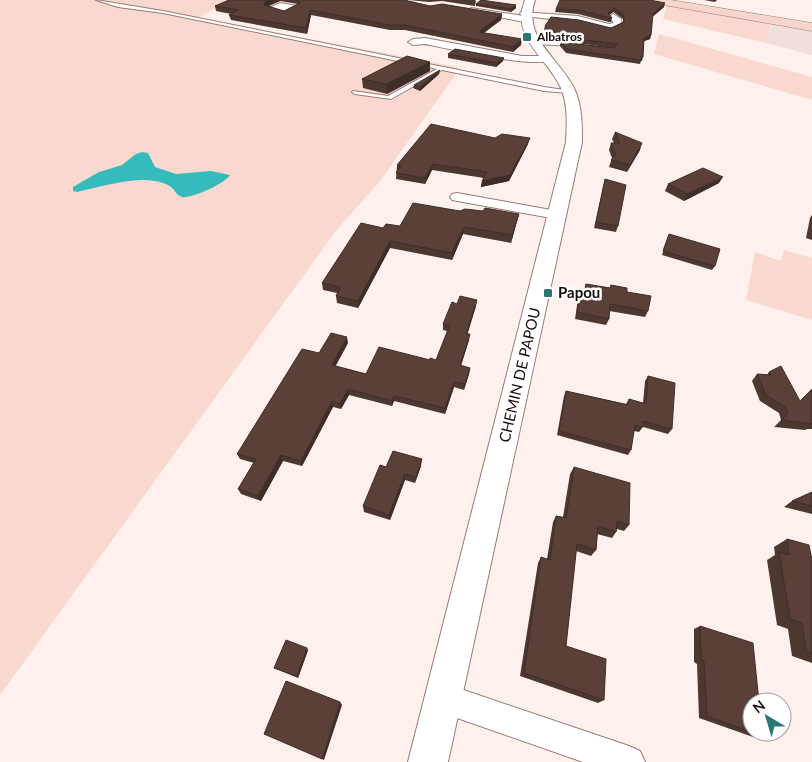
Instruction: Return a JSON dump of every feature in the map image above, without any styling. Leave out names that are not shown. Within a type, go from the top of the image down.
[{"type":"main road","points":[[652,0],[812,27]]},
{"type":"street","points":[[524,16],[530,0]]},
{"type":"street","points":[[468,9],[524,16],[578,19],[610,27],[618,24],[618,21],[612,16]]},
{"type":"street","name":"CHEMIN DE PAPOU","points":[[428,762],[574,142],[575,115],[569,91],[526,27],[524,16]]},
{"type":"street","points":[[413,42],[425,41],[522,59],[547,58]]},
{"type":"street","points":[[457,197],[557,215]]},
{"type":"street","points":[[443,698],[629,762]]},
{"type":"lane","points":[[98,0],[118,6],[163,12],[544,89],[569,91]]},
{"type":"lane","points":[[537,44],[574,45]]},
{"type":"lane","points":[[355,92],[389,98],[442,68]]},
{"type":"shaded area","points":[[0,0],[231,0],[198,18],[458,67],[456,74],[380,181],[335,232],[0,695]]},
{"type":"shaded area","points":[[667,5],[772,23],[766,43],[663,19]]},
{"type":"shaded area","points":[[773,23],[812,30],[812,55],[766,43]]},
{"type":"shaded area","points":[[659,34],[812,77],[812,100],[654,54]]},
{"type":"shaded area","points":[[784,250],[812,258],[812,320],[746,300],[755,252],[781,261]]},
{"type":"water","points":[[148,153],[155,167],[176,174],[211,171],[230,175],[215,186],[186,197],[177,194],[165,183],[148,180],[109,184],[77,192],[73,191],[73,187],[99,172],[122,165],[136,154]]},
{"type":"building","points":[[229,0],[270,0],[265,2],[264,5],[284,11],[300,3],[298,0],[404,0],[430,6],[442,4],[502,14],[479,32],[522,39],[513,47],[405,25],[389,25],[310,10],[306,28],[229,15],[239,10],[215,6]]},
{"type":"building","points":[[481,0],[516,5],[511,9],[476,4]]},
{"type":"building","points":[[560,0],[650,0],[665,3],[653,14],[651,35],[644,38],[643,57],[641,57],[641,60],[567,49],[560,42],[614,48],[618,44],[554,36],[545,26],[551,17],[579,20],[611,28],[624,22],[624,15],[614,8],[608,13],[612,18],[579,10],[556,9]]},
{"type":"building","points":[[455,49],[504,58],[497,63],[448,54]]},
{"type":"building","points":[[407,56],[430,62],[386,84],[362,79]]},
{"type":"building","points":[[440,70],[420,87],[414,85]]},
{"type":"building","points":[[431,124],[495,138],[502,134],[530,138],[510,175],[482,181],[487,172],[433,164],[425,178],[396,173],[401,165],[397,165]]},
{"type":"building","points":[[615,132],[642,143],[630,165],[611,160],[616,154],[611,143],[620,143]]},
{"type":"building","points":[[703,168],[723,177],[687,194],[668,184]]},
{"type":"building","points":[[605,179],[626,185],[618,226],[596,222]]},
{"type":"building","points":[[413,203],[460,211],[465,209],[483,211],[485,208],[519,214],[512,235],[464,227],[452,253],[390,241],[358,301],[336,296],[341,287],[322,283],[361,223],[383,228],[386,224],[400,226]]},
{"type":"building","points":[[669,234],[720,249],[715,266],[663,251]]},
{"type":"building","points":[[586,284],[610,288],[611,285],[627,288],[627,292],[651,296],[648,311],[610,304],[609,319],[577,312],[580,292],[585,293]]},
{"type":"building","points":[[460,296],[477,300],[466,334],[470,334],[460,365],[470,368],[465,384],[454,382],[445,408],[394,396],[392,401],[348,389],[340,404],[332,401],[301,461],[281,455],[258,496],[238,489],[256,459],[237,454],[302,349],[319,353],[331,333],[347,337],[332,365],[366,374],[379,347],[436,360],[450,325],[443,324],[452,302],[457,304]]},
{"type":"building","points":[[781,366],[800,401],[812,389],[812,424],[781,420],[788,413],[785,407],[766,395],[757,374],[771,375],[769,372]]},
{"type":"building","points":[[648,376],[675,383],[672,429],[643,421],[643,427],[635,425],[631,450],[559,431],[566,391],[628,405],[629,399],[646,404]]},
{"type":"building","points":[[393,451],[422,459],[416,477],[405,474],[389,515],[363,506],[380,465],[386,467]]},
{"type":"building","points":[[574,467],[630,483],[629,525],[617,521],[616,532],[598,526],[596,550],[577,544],[566,646],[606,659],[604,700],[524,673],[541,557],[550,560],[556,516],[566,518]]},
{"type":"building","points":[[812,492],[812,506],[792,501]]},
{"type":"building","points":[[787,539],[809,545],[812,560],[812,653],[806,651],[802,623],[790,619],[779,552],[789,555]]},
{"type":"building","points":[[700,626],[753,643],[758,692],[742,692],[742,729],[707,716],[704,661],[701,659]]},
{"type":"building","points":[[286,640],[307,648],[297,676],[274,668]]},
{"type":"building","points":[[286,681],[340,702],[322,759],[264,734]]},
{"type":"place","name":"Albatros","points":[[527,37]]},
{"type":"place","name":"Papou","points":[[548,293]]}]
